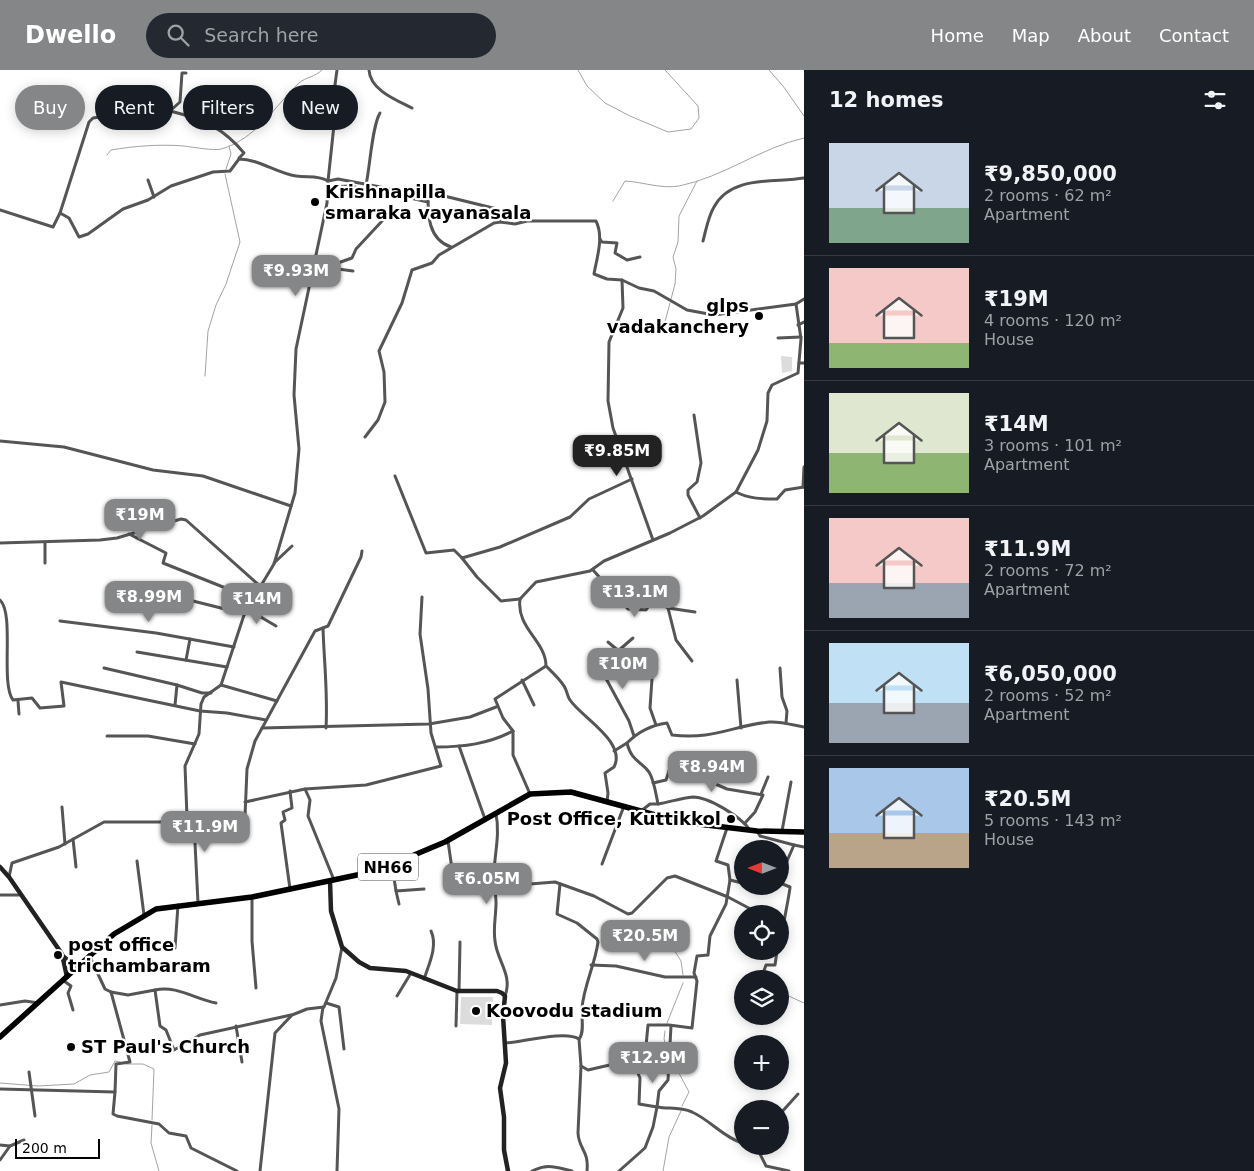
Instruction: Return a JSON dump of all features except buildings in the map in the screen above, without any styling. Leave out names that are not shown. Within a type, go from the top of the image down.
[{"type":"highway","name":"NH66","points":[[0,1036],[40,1004],[89,954],[114,934],[156,909],[252,897],[376,871],[392,866],[448,840],[496,814],[515,800],[530,794],[562,791],[681,822],[750,831],[804,832]]},
{"type":"main road","points":[[0,867],[9,877],[68,963],[77,968]]},
{"type":"main road","points":[[332,881],[331,911],[342,947],[359,962],[370,968],[406,971],[458,991],[497,991],[502,992],[505,996],[503,1016],[506,1063],[500,1088],[504,1118],[504,1150],[508,1171]]},
{"type":"main road","points":[[62,954],[66,979]]},
{"type":"street","points":[[274,564],[291,506],[299,449],[294,395],[296,349],[327,203],[337,70]]},
{"type":"street","points":[[369,70],[369,76],[380,91],[412,108]]},
{"type":"street","points":[[173,108],[180,102],[182,73],[186,73]]},
{"type":"street","points":[[60,213],[70,218],[79,237],[88,234],[123,209],[154,197],[171,186],[213,172],[230,171],[244,153],[232,138],[205,120],[173,112]]},
{"type":"street","points":[[366,185],[375,122],[380,113]]},
{"type":"street","points":[[0,210],[53,227],[60,213],[91,119],[95,118]]},
{"type":"street","points":[[238,159],[249,159],[297,176],[320,177],[328,181],[338,179],[407,192],[428,192],[497,209],[500,222]]},
{"type":"street","points":[[703,241],[713,208],[729,191],[750,183],[804,178]]},
{"type":"street","points":[[148,180],[154,197]]},
{"type":"street","points":[[327,187],[351,186],[394,198],[397,196],[428,202]]},
{"type":"street","points":[[428,192],[428,219],[430,227],[445,245],[452,248]]},
{"type":"street","points":[[315,259],[335,264],[352,258],[356,249],[383,220]]},
{"type":"street","points":[[365,437],[378,420],[385,402],[384,372],[379,351],[402,303],[412,270],[432,263],[438,255],[494,223],[515,224],[527,221],[553,220],[596,221],[599,228],[599,238],[594,274],[607,279],[622,280],[639,288],[654,292],[687,310],[714,315],[796,304],[804,299]]},
{"type":"street","points":[[599,238],[602,242],[617,243],[615,253],[627,260],[640,257]]},
{"type":"street","points":[[335,264],[338,269],[353,271]]},
{"type":"street","points":[[622,280],[623,308],[609,342],[608,401],[612,428],[654,540]]},
{"type":"street","points":[[395,476],[426,553],[454,550],[501,601],[520,599],[541,580],[567,577],[593,570],[604,561],[700,518],[736,492],[758,450],[767,420],[768,393],[772,386],[796,376],[798,373],[801,337],[796,304]]},
{"type":"street","points":[[798,325],[804,322]]},
{"type":"street","points":[[778,338],[801,337]]},
{"type":"street","points":[[799,364],[804,363]]},
{"type":"street","points":[[694,414],[701,463],[697,482],[688,490],[688,495],[700,518]]},
{"type":"street","points":[[0,441],[64,447],[153,470],[203,476],[291,506]]},
{"type":"street","points":[[736,492],[764,500],[777,499],[785,490],[803,487],[804,467]]},
{"type":"street","points":[[462,558],[500,547],[570,517],[589,499],[632,479]]},
{"type":"street","points":[[0,543],[100,540],[181,519],[186,520],[260,586]]},
{"type":"street","points":[[129,534],[166,553],[163,563],[253,599]]},
{"type":"street","points":[[45,542],[45,563]]},
{"type":"street","points":[[187,818],[185,766],[199,734],[200,711],[204,697],[221,685],[247,609],[274,564],[292,546]]},
{"type":"street","points":[[9,877],[12,863],[65,844],[104,822],[160,822],[187,818],[245,816],[247,769],[255,741],[315,631],[328,626],[361,557],[362,551]]},
{"type":"street","points":[[593,570],[601,576],[613,594],[628,609],[646,610],[653,598],[668,608],[695,612]]},
{"type":"street","points":[[157,592],[245,614]]},
{"type":"street","points":[[245,802],[290,791],[366,785],[441,766],[430,724],[428,689],[420,634],[422,597]]},
{"type":"street","points":[[520,599],[520,617],[531,632],[546,666],[562,683],[576,707],[603,731],[614,751],[616,764],[605,773],[608,793],[607,802]]},
{"type":"street","points":[[0,600],[4,607],[9,693],[13,700],[18,701],[32,698],[40,708],[64,706],[61,682],[200,711],[227,713],[266,720]]},
{"type":"street","points":[[668,608],[676,640],[692,661]]},
{"type":"street","points":[[247,609],[276,626]]},
{"type":"street","points":[[60,621],[234,647]]},
{"type":"street","points":[[323,628],[324,674],[328,700],[326,728]]},
{"type":"street","points":[[618,652],[633,638]]},
{"type":"street","points":[[186,660],[190,639]]},
{"type":"street","points":[[608,642],[652,679],[650,708],[656,725]]},
{"type":"street","points":[[137,652],[227,667]]},
{"type":"street","points":[[530,794],[513,755],[513,731],[496,707],[495,699],[546,666]]},
{"type":"street","points":[[591,667],[596,667],[603,673],[629,721],[634,736]]},
{"type":"street","points":[[104,668],[177,685],[202,693],[211,693]]},
{"type":"street","points":[[780,668],[782,697],[787,711],[786,724]]},
{"type":"street","points":[[522,680],[534,705]]},
{"type":"street","points":[[738,680],[741,728]]},
{"type":"street","points":[[175,705],[177,685]]},
{"type":"street","points":[[221,685],[277,701]]},
{"type":"street","points":[[18,701],[19,714]]},
{"type":"street","points":[[262,728],[326,728],[430,724],[470,717],[496,707]]},
{"type":"street","points":[[614,751],[634,736],[656,725],[667,723],[672,735],[692,738],[718,735],[771,722],[804,727]]},
{"type":"street","points":[[436,747],[489,742],[513,731]]},
{"type":"street","points":[[107,736],[148,736],[195,744]]},
{"type":"street","points":[[627,743],[630,753],[640,766],[648,771],[658,804]]},
{"type":"street","points":[[459,746],[485,820]]},
{"type":"street","points":[[653,784],[666,780],[671,765],[727,789],[761,794]]},
{"type":"street","points":[[745,823],[755,812],[762,798],[763,795],[761,794],[768,777]]},
{"type":"street","points":[[781,833],[790,782]]},
{"type":"street","points":[[306,789],[310,800],[308,816],[332,881]]},
{"type":"street","points":[[290,791],[292,808],[283,812],[284,821],[281,824],[290,889]]},
{"type":"street","points":[[641,811],[650,804],[700,798],[745,823],[750,831]]},
{"type":"street","points":[[602,864],[624,806]]},
{"type":"street","points":[[62,807],[65,844]]},
{"type":"street","points":[[496,814],[498,825],[494,874],[495,944],[506,970],[508,983],[505,996]]},
{"type":"street","points":[[187,818],[192,819],[194,823],[198,903]]},
{"type":"street","points":[[581,1066],[588,1070],[606,1067],[646,1046],[648,1025],[692,1028],[697,981],[697,956],[708,955],[710,936],[728,897],[730,880],[728,865],[716,861],[727,828]]},
{"type":"street","points":[[757,831],[760,836],[768,840],[804,847]]},
{"type":"street","points":[[73,840],[76,867]]},
{"type":"street","points":[[448,840],[452,869]]},
{"type":"street","points":[[789,856],[794,845]]},
{"type":"street","points":[[137,861],[144,915]]},
{"type":"street","points":[[392,866],[399,904]]},
{"type":"street","points":[[494,874],[504,874],[505,886],[549,882],[560,884],[594,896],[628,914],[632,913],[667,878],[675,876],[743,905]]},
{"type":"street","points":[[730,880],[734,881]]},
{"type":"street","points":[[560,884],[558,914],[577,923],[597,939],[597,949],[585,988],[582,1010],[582,1034],[579,1039],[581,1066],[578,1133],[580,1144],[587,1156],[587,1171]]},
{"type":"street","points":[[396,890],[424,889]]},
{"type":"street","points":[[0,895],[21,895]]},
{"type":"street","points":[[252,897],[252,941],[256,988]]},
{"type":"street","points":[[175,948],[178,905]]},
{"type":"street","points":[[424,979],[432,953],[434,936],[432,931]]},
{"type":"street","points":[[456,1026],[460,942]]},
{"type":"street","points":[[337,1171],[339,1109],[321,1021],[323,1007],[336,978],[342,947]]},
{"type":"street","points":[[89,954],[105,989],[111,992],[128,995],[174,989],[198,1000],[216,1003]]},
{"type":"street","points":[[764,970],[766,965],[775,965],[776,960]]},
{"type":"street","points":[[591,965],[616,966],[665,977],[696,977]]},
{"type":"street","points":[[397,996],[411,973]]},
{"type":"street","points":[[66,979],[71,986],[68,993],[74,1010]]},
{"type":"street","points":[[155,990],[160,1026],[166,1030],[174,1050],[200,1035],[292,1015],[307,1009],[323,1007]]},
{"type":"street","points":[[111,992],[130,1062],[116,1064],[113,1114],[159,1124],[169,1133],[186,1136],[191,1148],[237,1171]]},
{"type":"street","points":[[0,1005],[24,1001],[40,1004]]},
{"type":"street","points":[[326,1003],[339,1007],[344,1049]]},
{"type":"street","points":[[261,1171],[275,1034],[292,1015]]},
{"type":"street","points":[[236,1026],[242,1062]]},
{"type":"street","points":[[620,1171],[646,1148],[653,1127],[659,1091],[668,1080],[672,1026]]},
{"type":"street","points":[[506,1044],[550,1037],[575,1036],[579,1039]]},
{"type":"street","points":[[630,1055],[640,1078],[638,1104],[677,1108],[694,1113],[720,1133],[734,1139]]},
{"type":"street","points":[[29,1072],[29,1086],[35,1116]]},
{"type":"street","points":[[0,1088],[29,1086],[115,1092]]},
{"type":"street","points":[[789,1104],[798,1094]]},
{"type":"street","points":[[0,1145],[10,1146],[24,1140]]},
{"type":"street","points":[[0,1160],[10,1146]]},
{"type":"street","points":[[760,1155],[766,1166],[789,1171]]},
{"type":"street","points":[[532,1171],[540,1166],[552,1166],[572,1171]]},
{"type":"shaded area","points":[[781,356],[792,357],[792,371],[782,373]]},
{"type":"shaded area","name":"Koovodu stadium","points":[[461,997],[493,997],[492,1025],[460,1024]]},
{"type":"waterway","points":[[107,155],[111,150],[138,146],[175,145],[221,149],[233,145],[264,121],[299,83],[322,70]]},
{"type":"waterway","points":[[578,70],[587,86],[605,103],[668,132],[691,129],[699,118],[698,106],[665,70]]},
{"type":"waterway","points":[[769,70],[804,116]]},
{"type":"waterway","points":[[613,201],[625,181],[666,187],[679,186],[711,176],[772,148],[804,138]]},
{"type":"waterway","points":[[226,169],[231,154],[229,146]]},
{"type":"waterway","points":[[205,376],[208,331],[240,242],[225,174]]},
{"type":"waterway","points":[[671,299],[675,284],[676,269],[673,257],[678,242],[679,216],[697,181]]},
{"type":"waterway","points":[[662,333],[670,303]]},
{"type":"waterway","points":[[659,926],[681,961],[683,975]]},
{"type":"waterway","points":[[667,1023],[683,983]]},
{"type":"waterway","points":[[789,996],[804,1003]]},
{"type":"waterway","points":[[665,1031],[664,1039],[668,1051]]},
{"type":"waterway","points":[[672,1060],[689,1092],[682,1106]]},
{"type":"waterway","points":[[0,1083],[38,1086],[74,1084],[90,1075],[109,1072],[115,1061],[120,1062]]},
{"type":"waterway","points":[[126,1064],[143,1064],[154,1069],[152,1120]]},
{"type":"waterway","points":[[663,1171],[669,1137],[681,1111]]},
{"type":"waterway","points":[[152,1125],[151,1143],[159,1171]]},
{"type":"place","name":"Krishnapilla smaraka vayanasala","points":[[315,202]]},
{"type":"place","name":"glps vadakanchery","points":[[759,316]]},
{"type":"place","name":"Post Office, Kuttikkol","points":[[731,819]]},
{"type":"place","name":"post office trichambaram","points":[[58,955]]},
{"type":"place","name":"Koovodu stadium","points":[[476,1011]]},
{"type":"place","name":"ST Paul's Church","points":[[71,1047]]}]
